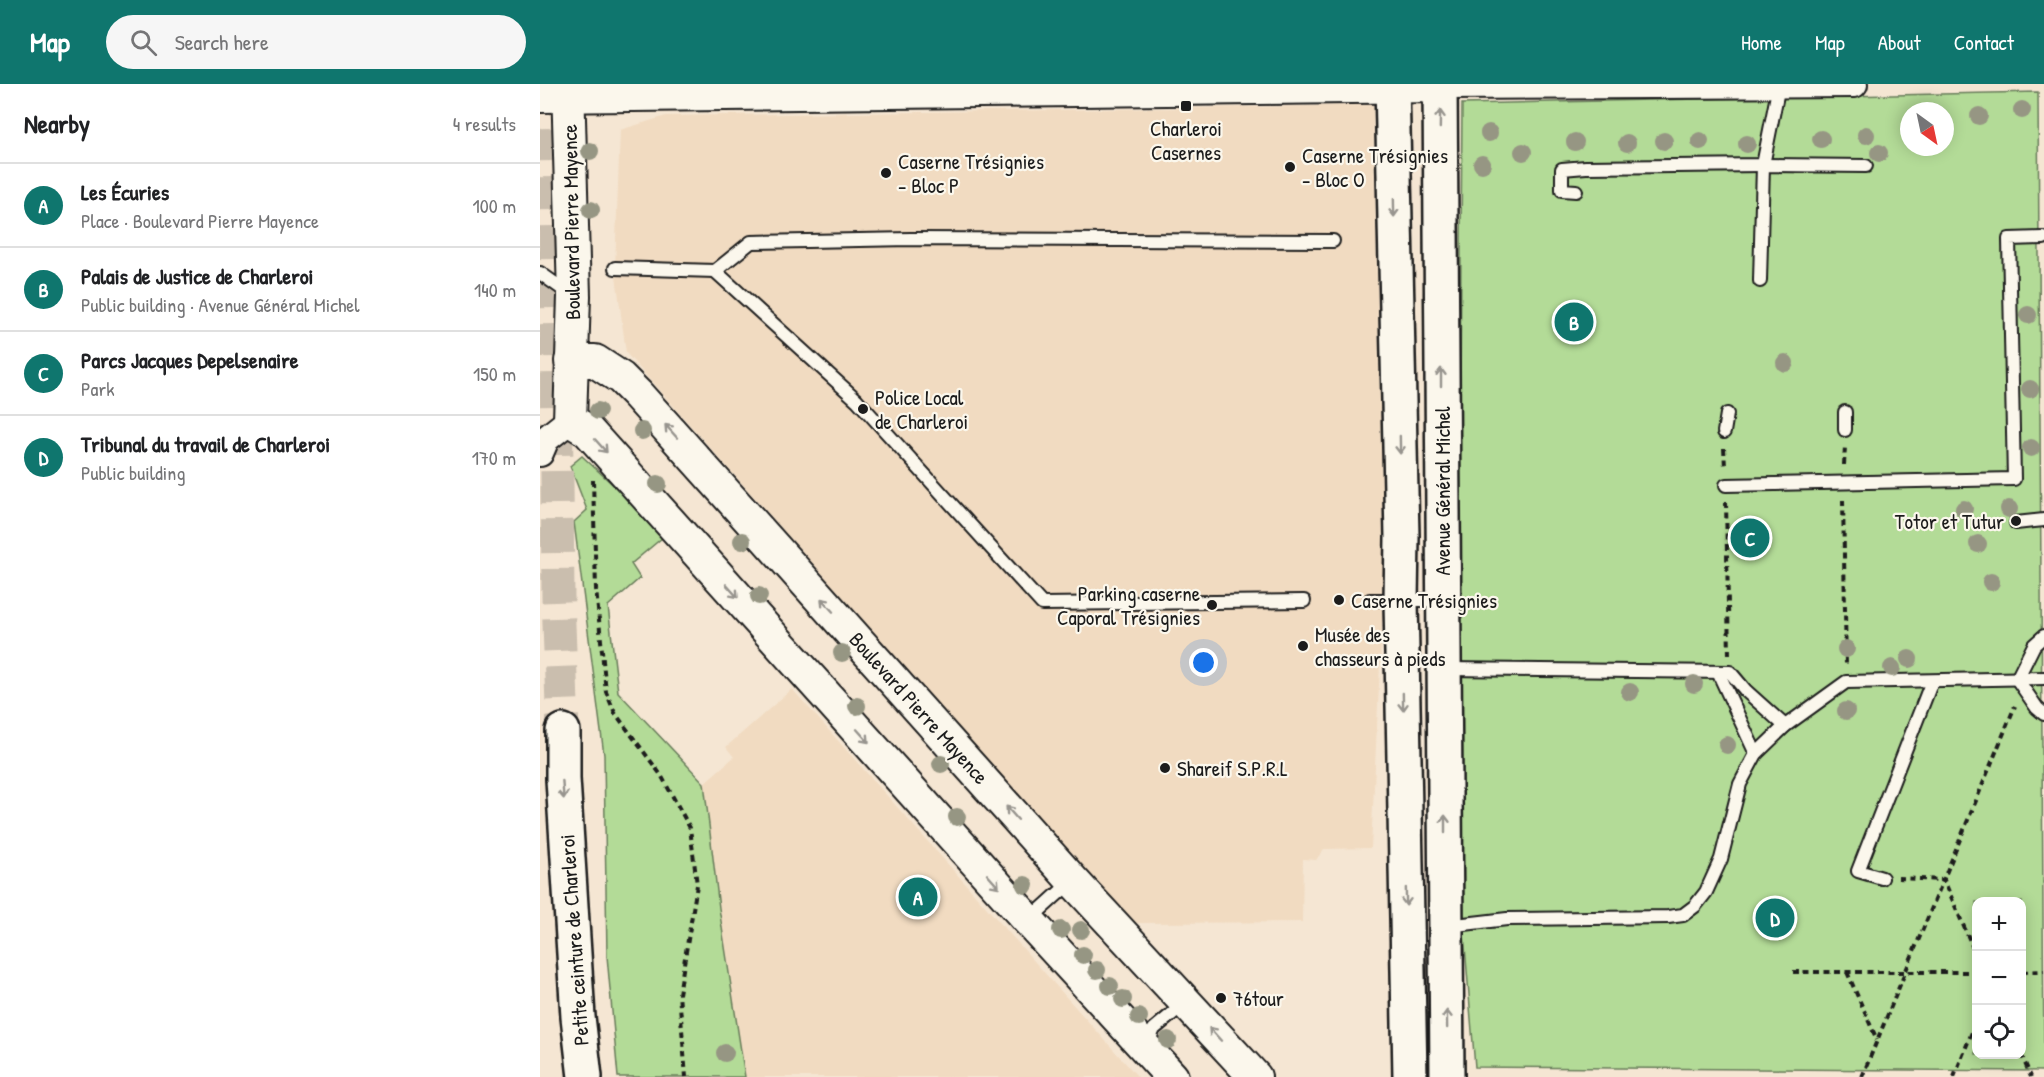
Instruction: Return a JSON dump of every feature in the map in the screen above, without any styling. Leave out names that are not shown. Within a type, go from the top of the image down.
[{"type":"main road","name":"Avenue Général Michel","points":[[1392,85],[1402,537],[1385,600],[1410,1077]]},
{"type":"main road","name":"Avenue Général Michel","points":[[1440,85],[1447,1077]]},
{"type":"main road","name":"Petite ceinture de Charleroi","points":[[563,731],[563,779],[570,898],[578,1017],[585,1077]]},
{"type":"street","points":[[559,92],[964,87],[1854,84]]},
{"type":"street","name":"Boulevard Pierre Mayence","points":[[559,92],[574,296],[570,420]]},
{"type":"street","name":"Boulevard Pierre Mayence","points":[[572,361],[595,361],[621,378],[637,394],[1072,881],[1255,1077]]},
{"type":"street","points":[[540,453],[546,439],[570,420],[588,431],[1172,1077]]},
{"type":"lane","points":[[1760,281],[1763,165],[1779,85]]},
{"type":"lane","points":[[1576,191],[1562,190],[1562,169],[1763,165],[1866,166]]},
{"type":"lane","points":[[1726,485],[2014,479],[2009,239],[2044,238]]},
{"type":"lane","points":[[715,271],[751,242],[912,239],[1333,241]]},
{"type":"lane","points":[[615,268],[715,271],[857,400],[1042,604],[1305,601]]},
{"type":"lane","points":[[540,273],[574,296]]},
{"type":"lane","points":[[1845,412],[1845,430]]},
{"type":"lane","points":[[1724,432],[1727,414]]},
{"type":"lane","points":[[2016,523],[2044,520]]},
{"type":"lane","points":[[1385,600],[1443,600]]},
{"type":"lane","points":[[2017,679],[2034,645],[2044,636]]},
{"type":"lane","points":[[1444,669],[1724,672],[1785,726]]},
{"type":"lane","points":[[1724,672],[1756,754]]},
{"type":"lane","points":[[1446,926],[1507,919],[1683,915],[1695,906],[1706,892],[1717,867],[1740,784],[1756,754],[1785,726],[1846,682],[2044,678]]},
{"type":"lane","points":[[2017,679],[2037,708],[2044,714]]},
{"type":"lane","points":[[1882,878],[1858,871],[1932,681]]},
{"type":"lane","points":[[1028,920],[1072,881]]},
{"type":"lane","points":[[1146,1049],[1154,1029],[1186,1002]]},
{"type":"path","points":[[1845,430],[1843,484],[1846,682]]},
{"type":"path","points":[[1724,432],[1726,485],[1724,672]]},
{"type":"path","points":[[593,479],[596,589],[606,692],[615,713],[661,775],[690,828],[697,885],[679,994],[686,1077]]},
{"type":"path","points":[[1862,1077],[2014,707],[2025,690]]},
{"type":"path","points":[[1882,878],[1944,880]]},
{"type":"path","points":[[1944,880],[1976,951]]},
{"type":"path","points":[[2026,972],[2044,971]]},
{"type":"path","points":[[1793,972],[1972,972]]},
{"type":"path","points":[[1848,972],[1877,1040]]},
{"type":"path","points":[[1954,1077],[1972,1034]]},
{"type":"path","points":[[2023,1059],[2031,1077]]},
{"type":"shaded area","points":[[1373,105],[1384,583],[1371,848],[1324,849],[1316,860],[1303,859],[1302,922],[1132,923],[626,353],[615,268],[620,130],[666,116]]},
{"type":"shaded area","points":[[792,689],[1138,1077],[745,1077],[719,908],[704,783],[734,757],[726,747]]},
{"type":"green space","points":[[2038,92],[2044,1071],[1475,1067],[1461,898],[1458,691],[1462,104]]},
{"type":"green space","points":[[582,456],[623,494],[662,538],[631,564],[640,578],[608,606],[618,692],[704,783],[719,908],[745,1077],[618,1077],[607,956],[604,755],[574,522],[587,510],[570,466]]},
{"type":"tunnel","points":[[554,128],[558,598],[563,731]]},
{"type":"place","name":"Charleroi Casernes","points":[[1186,106]]},
{"type":"place","name":"Caserne Trésignies - Bloc O","points":[[1290,167]]},
{"type":"place","name":"Caserne Trésignies - Bloc P","points":[[886,173]]},
{"type":"place","name":"Palais de Justice de Charleroi","points":[[1574,322]]},
{"type":"place","name":"Police Local de Charleroi","points":[[863,409]]},
{"type":"place","name":"Totor et Tutur","points":[[2016,521]]},
{"type":"place","name":"Parcs Jacques Depelsenaire","points":[[1750,538]]},
{"type":"place","name":"Caserne Trésignies","points":[[1339,600]]},
{"type":"place","name":"Parking caserne Caporal Trésignies","points":[[1212,605]]},
{"type":"place","name":"Musée des chasseurs à pieds","points":[[1303,646]]},
{"type":"place","name":"Shareif S.P.R.L","points":[[1165,768]]},
{"type":"place","name":"Les Écuries","points":[[918,897]]},
{"type":"place","name":"Tribunal du travail de Charleroi","points":[[1775,918]]},
{"type":"place","name":"76tour","points":[[1221,998]]}]
